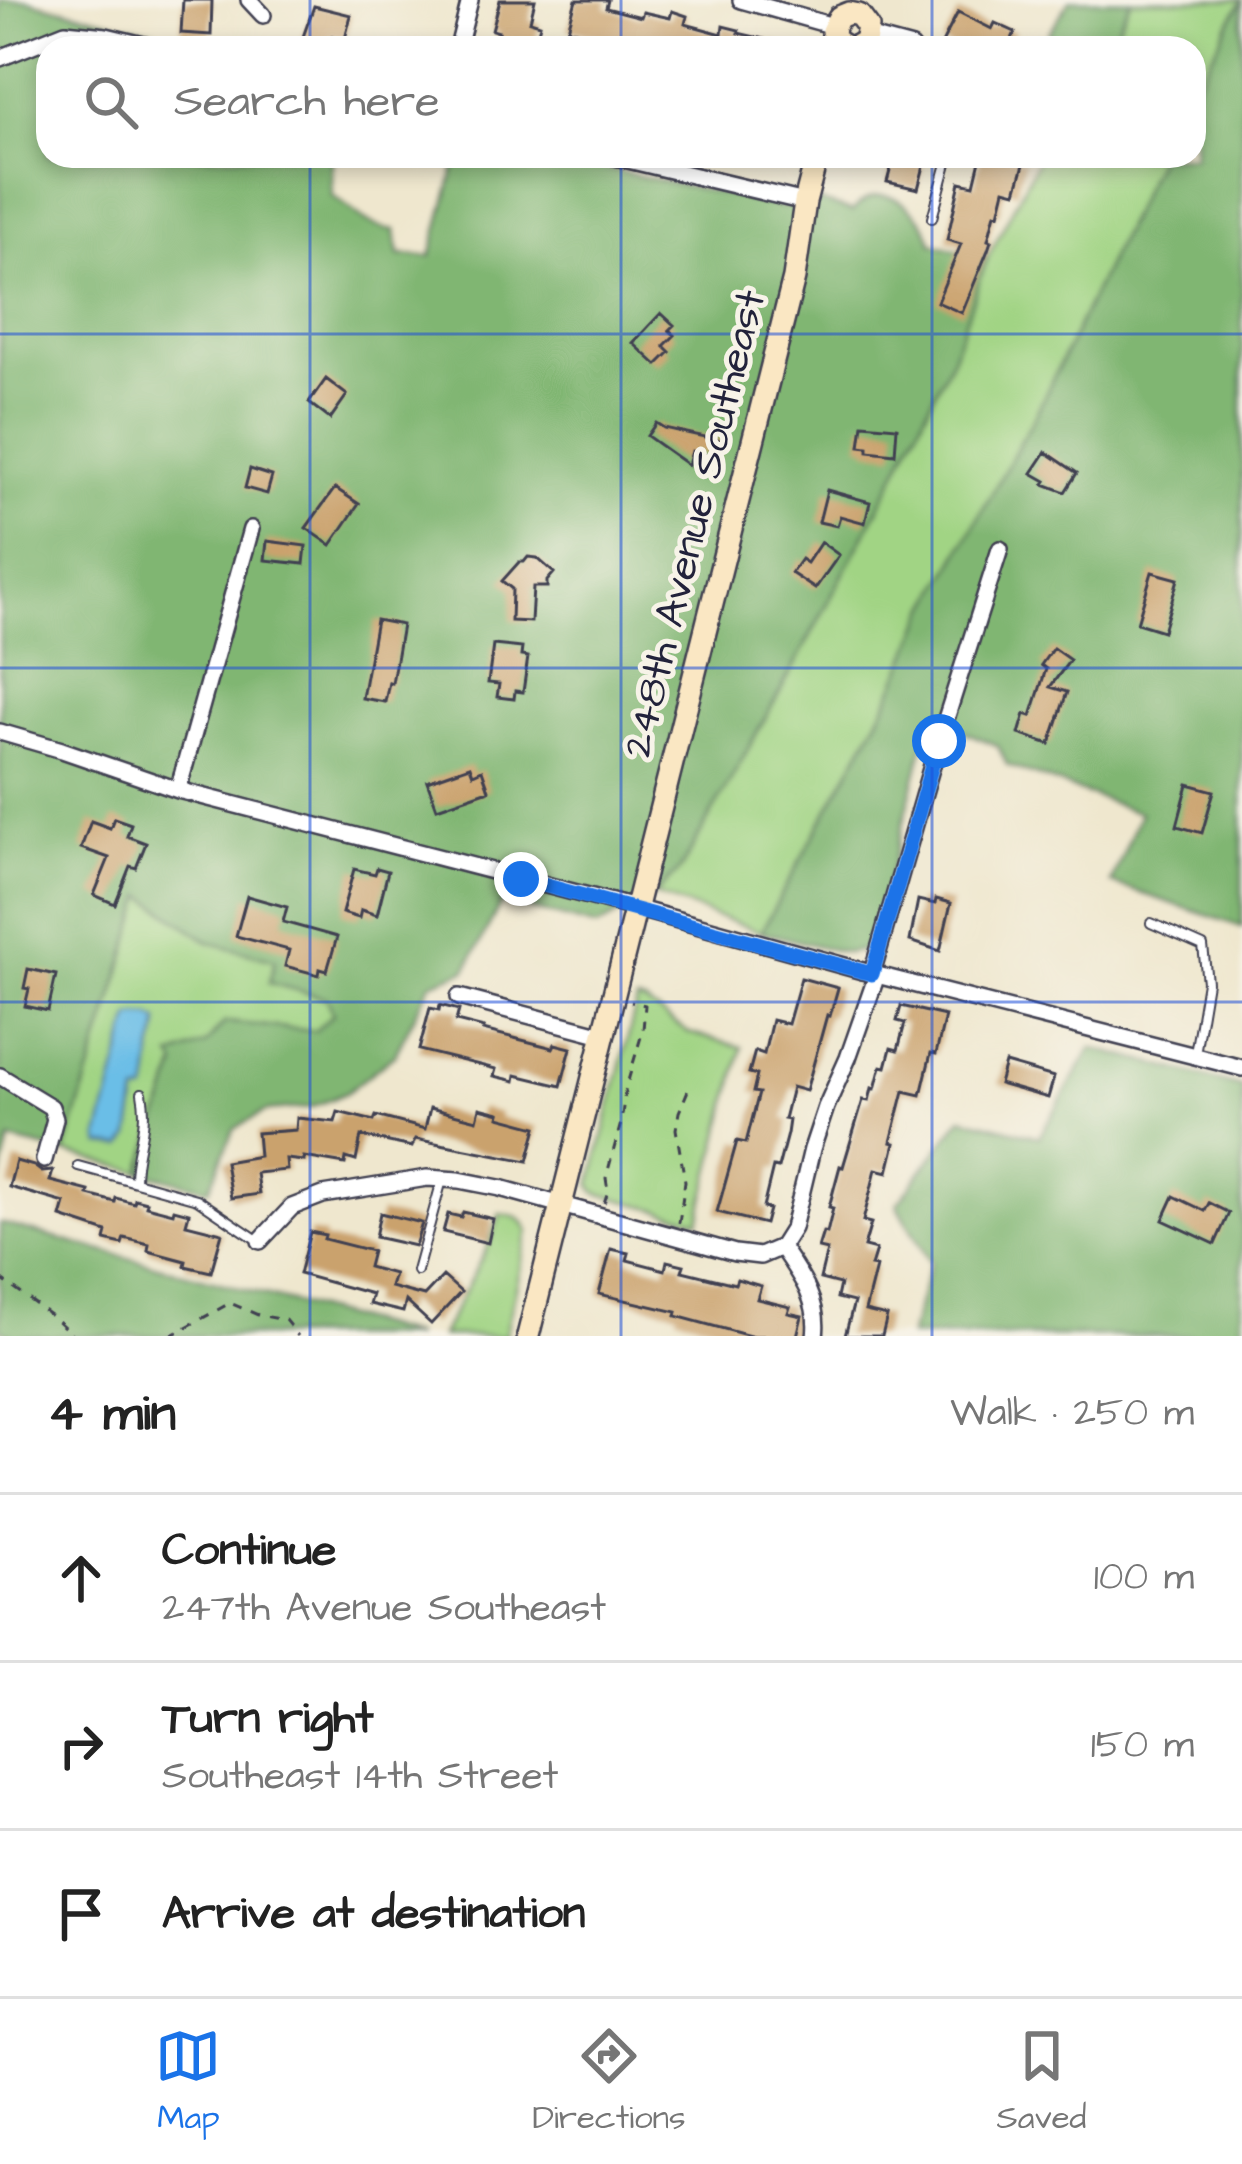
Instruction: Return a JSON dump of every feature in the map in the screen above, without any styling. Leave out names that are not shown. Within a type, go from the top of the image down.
[{"type":"street","points":[[249,0],[263,15]]},
{"type":"street","points":[[461,36],[470,0]]},
{"type":"street","points":[[741,0],[833,26]]},
{"type":"street","points":[[833,36],[839,17],[855,7],[866,22],[858,36]]},
{"type":"street","points":[[55,36],[65,32],[106,36]]},
{"type":"street","points":[[0,58],[36,44]]},
{"type":"street","points":[[662,168],[805,202]]},
{"type":"street","name":"248th Avenue Southeast","points":[[528,1336],[794,278],[814,168]]},
{"type":"street","points":[[178,790],[251,529]]},
{"type":"street","points":[[260,1241],[292,1207],[323,1195],[400,1180],[442,1179],[500,1189],[735,1253],[760,1256],[781,1247],[793,1228],[812,1149],[848,1058],[1000,549]]},
{"type":"street","points":[[0,732],[178,790],[1242,1068]]},
{"type":"street","points":[[459,997],[603,1035]]},
{"type":"street","points":[[0,1076],[51,1107],[55,1119],[44,1160]]},
{"type":"street","points":[[781,1247],[809,1292],[816,1314],[814,1336]]},
{"type":"lane","points":[[932,218],[946,168]]},
{"type":"lane","points":[[1151,923],[1203,946],[1207,982],[1195,1055]]},
{"type":"lane","points":[[135,1181],[146,1117],[142,1093]]},
{"type":"lane","points":[[78,1166],[197,1198],[260,1241]]},
{"type":"lane","points":[[417,1271],[442,1179]]},
{"type":"path","points":[[600,1216],[625,1091],[644,1030],[645,1005],[613,997]]},
{"type":"path","points":[[676,1237],[685,1181],[676,1129],[689,1088]]},
{"type":"path","points":[[0,1278],[74,1336]]},
{"type":"path","points":[[170,1336],[230,1303],[285,1320],[298,1336]]},
{"type":"green space","points":[[0,0],[26,0],[173,36],[36,36],[36,168],[332,168],[332,196],[367,222],[395,230],[399,255],[431,256],[455,168],[603,168],[782,207],[819,201],[852,211],[869,198],[890,197],[918,215],[932,243],[987,259],[953,355],[885,496],[680,870],[654,895],[597,927],[502,901],[466,970],[431,983],[395,1054],[346,1093],[312,1107],[267,1111],[234,1129],[209,1189],[141,1172],[177,1065],[172,1057],[206,1044],[225,1022],[315,1031],[333,1014],[327,998],[269,983],[275,960],[209,942],[144,896],[65,1153],[10,1140],[0,1182]]},
{"type":"green space","points":[[1070,0],[1131,0],[1114,36],[1048,36]]},
{"type":"green space","points":[[1131,0],[1242,0],[1206,67],[1206,36],[1114,36]]},
{"type":"green space","points":[[1242,0],[1242,927],[1111,883],[1140,813],[1007,765],[998,746],[931,717],[871,949],[846,953],[761,932],[889,699],[929,607],[1036,414],[1153,168],[1206,168],[1206,67]]},
{"type":"green space","points":[[1033,168],[1153,168],[1036,414],[929,607],[889,699],[761,932],[654,895],[680,870],[885,496],[953,355],[987,259]]},
{"type":"green space","points":[[144,895],[209,942],[276,960],[270,983],[327,998],[333,1014],[315,1031],[225,1022],[206,1044],[173,1057],[177,1065],[141,1172],[65,1153]]},
{"type":"green space","points":[[637,1001],[689,1033],[742,1047],[699,1221],[596,1193],[591,1185]]},
{"type":"green space","points":[[1092,1048],[1242,1087],[1242,1336],[909,1336],[930,1263],[897,1204],[962,1117],[1039,1137]]},
{"type":"green space","points":[[500,1214],[517,1218],[529,1231],[505,1336],[441,1336],[490,1242]]},
{"type":"green space","points":[[0,1223],[415,1336],[14,1336],[0,1330]]},
{"type":"water","points":[[150,1016],[159,1021],[147,1092],[137,1095],[130,1137],[123,1147],[101,1145],[99,1137],[129,1024],[132,1017]]},
{"type":"building","points":[[183,0],[212,0],[211,35],[181,33]]},
{"type":"building","points":[[500,0],[535,0],[530,21],[540,24],[537,36],[498,36],[499,32],[492,30]]},
{"type":"building","points":[[576,0],[608,0],[606,8],[641,17],[643,12],[670,18],[672,11],[687,16],[685,24],[722,34],[723,26],[751,36],[596,36],[568,29]]},
{"type":"building","points":[[314,6],[351,15],[346,36],[303,36]]},
{"type":"building","points":[[958,12],[992,29],[995,23],[1015,32],[1013,36],[946,36]]},
{"type":"building","points":[[891,168],[923,168],[918,189],[887,182]]},
{"type":"building","points":[[978,168],[1023,168],[1016,192],[1005,189],[991,241],[962,313],[937,302],[961,244],[947,240],[960,182],[974,185]]},
{"type":"building","points":[[661,313],[674,325],[669,330],[675,335],[664,346],[670,352],[657,365],[633,343]]},
{"type":"building","points":[[326,379],[347,395],[330,419],[309,403]]},
{"type":"building","points":[[656,423],[723,441],[719,458],[692,451],[688,465],[647,436]]},
{"type":"building","points":[[863,424],[897,427],[895,454],[860,446]]},
{"type":"building","points":[[1046,452],[1077,473],[1065,492],[1032,473]]},
{"type":"building","points":[[250,469],[272,476],[267,494],[245,488]]},
{"type":"building","points":[[335,488],[359,504],[331,545],[306,528]]},
{"type":"building","points":[[827,490],[870,502],[865,523],[840,516],[837,526],[819,522]]},
{"type":"building","points":[[267,541],[306,546],[304,564],[265,560]]},
{"type":"building","points":[[821,542],[839,555],[815,589],[791,573],[801,559],[807,563]]},
{"type":"building","points":[[528,557],[537,558],[554,573],[547,587],[533,587],[531,622],[511,621],[512,589],[502,581]]},
{"type":"building","points":[[1152,572],[1178,579],[1163,631],[1137,623]]},
{"type":"building","points":[[376,620],[402,625],[385,702],[362,698]]},
{"type":"building","points":[[493,645],[522,648],[521,656],[528,657],[523,692],[515,691],[514,699],[497,697],[499,684],[488,683]]},
{"type":"building","points":[[1053,648],[1070,660],[1050,687],[1067,692],[1050,744],[1019,734],[1025,714],[1031,716],[1046,669],[1041,665]]},
{"type":"building","points":[[470,766],[473,774],[482,770],[489,790],[437,808],[427,781]]},
{"type":"building","points":[[1188,784],[1214,791],[1202,833],[1177,826]]},
{"type":"building","points":[[114,818],[131,824],[127,836],[146,843],[136,868],[130,866],[115,904],[94,895],[109,858],[81,848],[91,821],[110,828]]},
{"type":"building","points":[[377,868],[388,871],[377,915],[361,910],[359,918],[342,913],[354,869],[375,874]]},
{"type":"building","points":[[247,896],[287,907],[283,922],[337,937],[327,971],[320,969],[319,975],[285,966],[289,950],[236,936]]},
{"type":"building","points":[[936,899],[951,903],[940,951],[910,941],[918,900],[935,904]]},
{"type":"building","points":[[28,969],[56,975],[48,1011],[25,1006]]},
{"type":"building","points":[[801,978],[838,988],[806,1091],[792,1087],[784,1119],[789,1120],[787,1134],[763,1208],[769,1209],[765,1224],[717,1212],[737,1141],[746,1143],[759,1093],[753,1092],[757,1075],[749,1073],[755,1051],[764,1054],[772,1020],[788,1024]]},
{"type":"building","points":[[440,1005],[459,1010],[456,1021],[483,1030],[553,1048],[555,1044],[571,1048],[561,1086],[516,1075],[515,1081],[494,1076],[496,1069],[419,1050],[430,1008],[439,1010]]},
{"type":"building","points":[[901,1006],[945,1016],[921,1095],[904,1091],[888,1172],[876,1169],[863,1221],[871,1223],[864,1247],[876,1250],[865,1311],[887,1316],[882,1336],[845,1336],[854,1302],[837,1298],[840,1284],[820,1279],[827,1250],[818,1248],[823,1232],[827,1233],[840,1166],[863,1100],[869,1101],[891,1048],[898,1050],[905,1023],[897,1021]]},
{"type":"building","points":[[1005,1063],[1054,1077],[1048,1098],[999,1084]]},
{"type":"building","points":[[430,1108],[477,1120],[480,1108],[537,1127],[528,1161],[415,1139],[412,1147],[361,1136],[356,1161],[286,1159],[287,1170],[256,1173],[259,1194],[231,1198],[225,1162],[259,1156],[257,1133],[296,1130],[297,1118],[335,1122],[338,1112],[425,1129]]},
{"type":"building","points":[[16,1161],[42,1172],[53,1171],[50,1181],[89,1191],[88,1195],[115,1202],[116,1198],[134,1203],[135,1199],[173,1213],[174,1209],[189,1213],[186,1224],[222,1233],[211,1272],[148,1251],[149,1244],[124,1238],[122,1244],[105,1240],[107,1232],[61,1217],[65,1203],[9,1187]]},
{"type":"building","points":[[1174,1196],[1205,1211],[1209,1203],[1229,1213],[1215,1244],[1163,1220]]},
{"type":"building","points":[[463,1212],[493,1219],[488,1243],[443,1232],[448,1214],[461,1217]]},
{"type":"building","points":[[380,1213],[422,1223],[415,1246],[375,1237]]},
{"type":"building","points":[[310,1232],[372,1251],[368,1267],[394,1274],[390,1287],[424,1296],[443,1276],[461,1292],[431,1324],[406,1301],[403,1312],[369,1304],[372,1294],[299,1274]]},
{"type":"building","points":[[611,1249],[629,1253],[627,1260],[665,1270],[667,1261],[684,1265],[682,1271],[761,1286],[757,1299],[790,1307],[788,1313],[802,1316],[797,1336],[750,1336],[599,1294]]},
{"type":"route","points":[[521,879],[872,974],[939,741]]}]
